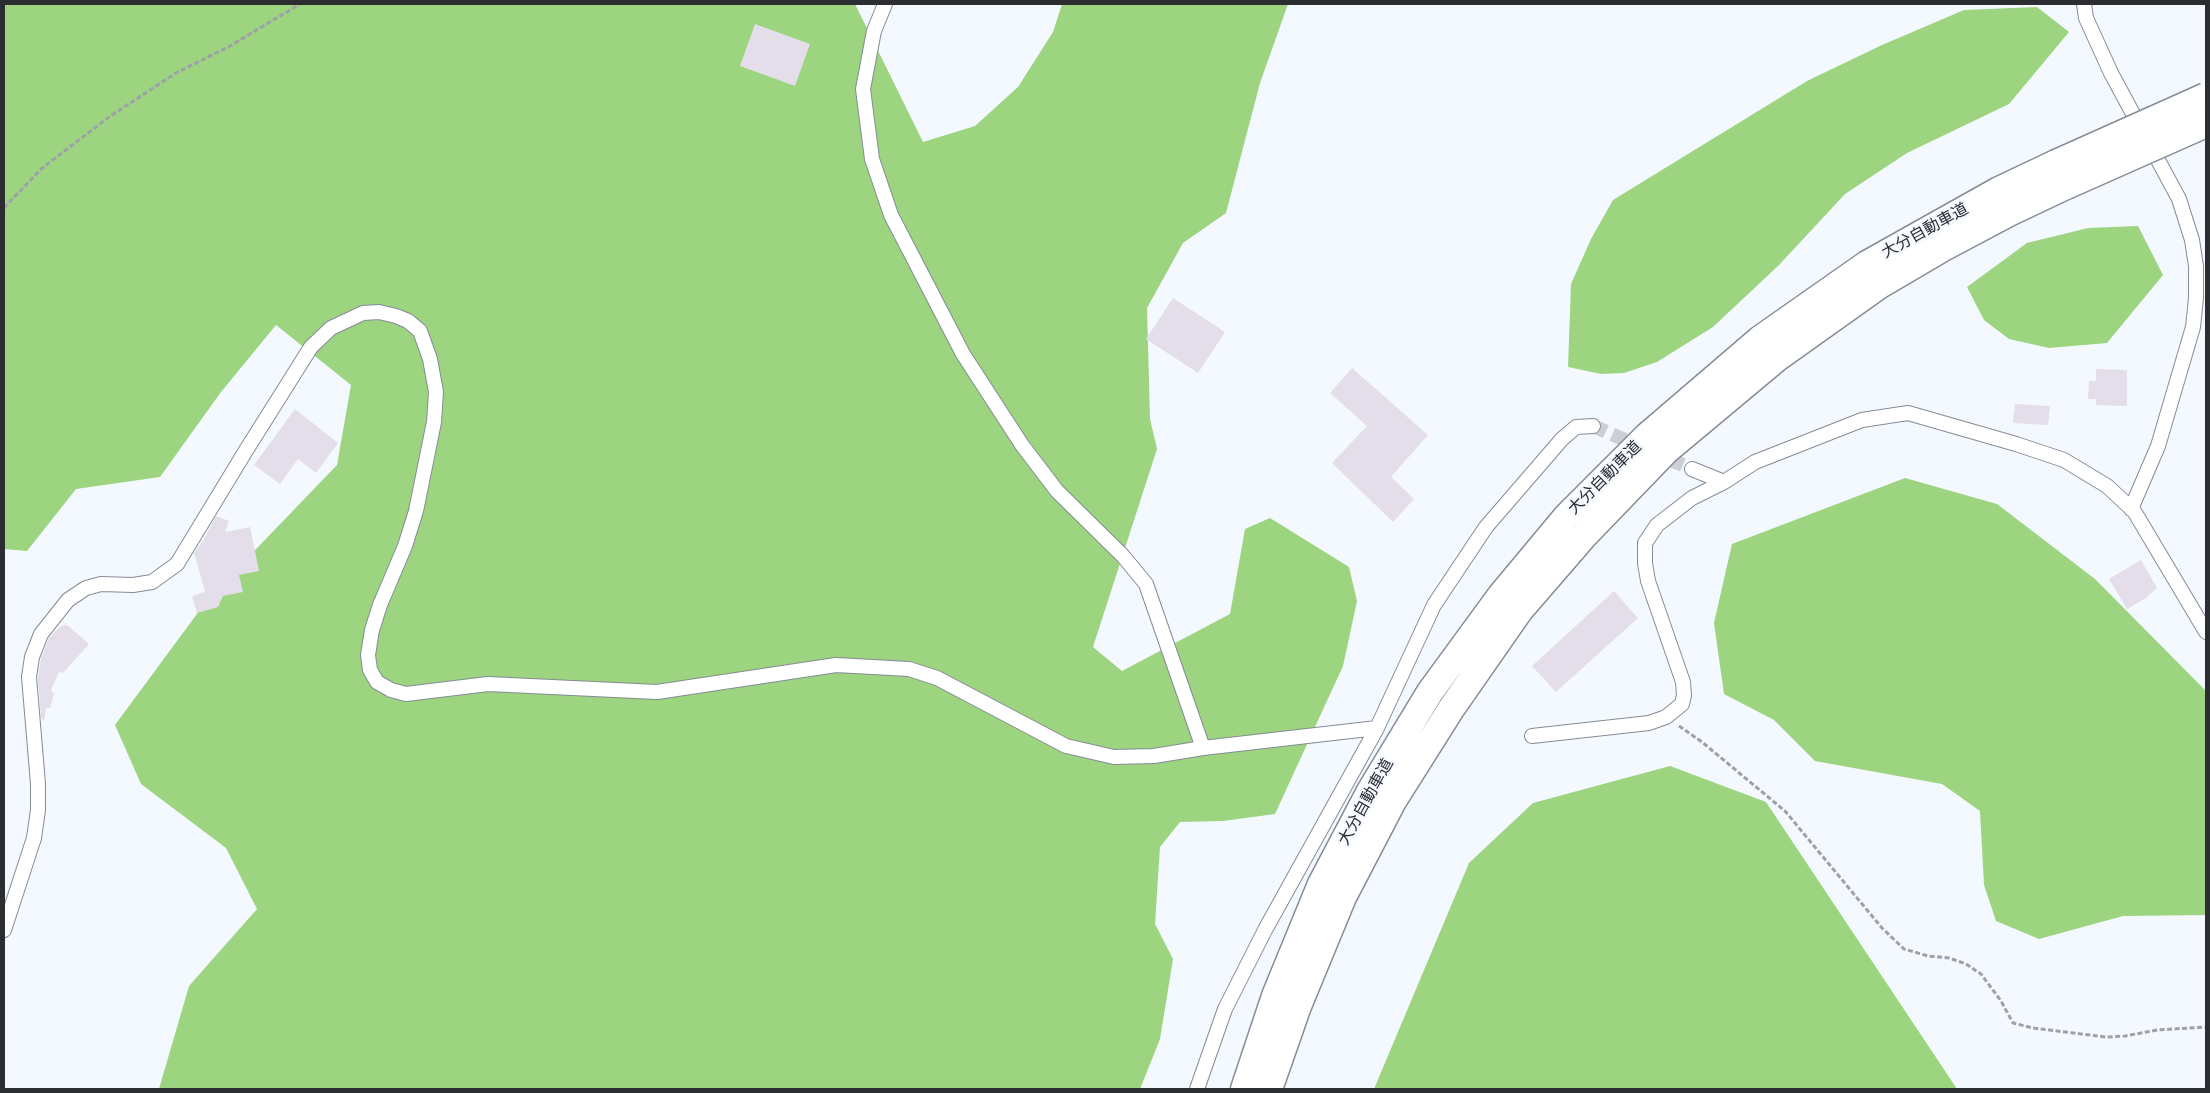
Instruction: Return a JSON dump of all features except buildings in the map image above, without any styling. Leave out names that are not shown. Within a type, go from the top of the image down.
[{"type":"highway","name":"大分自動車道","points":[[1269,1089],[1298,1006],[1343,897],[1393,802],[1450,709],[1520,610],[1584,536],[1667,450],[1776,359],[1880,285],[1943,248],[2009,213],[2061,175],[2206,96]]},
{"type":"highway","name":"大分自動車道","points":[[1244,1089],[1274,996],[1321,884],[1370,791],[1430,692],[1501,595],[1566,517],[1648,435],[1760,339],[1867,264],[1999,190],[2061,175],[2206,124]]},
{"type":"street","points":[[885,4],[874,31],[863,90],[872,159],[891,215],[963,354],[1022,445],[1057,491],[1123,556],[1146,584],[1203,748]]},
{"type":"street","points":[[2084,4],[2086,18],[2111,72],[2179,199],[2192,240],[2196,266],[2196,298],[2192,327],[2158,446],[2131,509]]},
{"type":"street","points":[[4,930],[34,838],[38,810],[38,784],[29,677],[32,657],[41,634],[68,600],[86,588],[101,584],[133,585],[152,582],[177,564],[311,347],[331,328],[363,313],[378,312],[396,316],[408,321],[420,331],[430,359],[436,392],[434,422],[416,511],[405,546],[380,605],[372,630],[368,655],[370,670],[377,682],[391,690],[406,694],[488,684],[657,692],[836,665],[909,669],[937,678],[1066,746],[1114,757],[1154,756],[1203,748],[1377,728]]},
{"type":"street","points":[[1532,736],[1627,727],[1649,723],[1666,717],[1682,704],[1684,695],[1683,682],[1648,581],[1644,562],[1645,543],[1657,525],[1692,498],[1724,482],[1755,462],[1862,420],[1908,413],[2064,460],[2107,486],[2134,511],[2206,632]]},
{"type":"street","points":[[1197,1089],[1225,1009],[1265,930],[1377,728],[1434,605],[1486,528],[1562,438],[1576,427],[1593,426]]},
{"type":"street","points":[[1692,469],[1724,482]]},
{"type":"path","points":[[4,208],[41,169],[109,117],[176,73],[230,46],[300,4]]},
{"type":"path","points":[[1666,717],[1702,742],[1785,810],[1882,928],[1904,949],[1928,956],[1949,958],[1966,964],[1982,974],[2013,1022],[2033,1028],[2106,1037],[2126,1036],[2157,1030],[2206,1027]]},
{"type":"green space","points":[[4,4],[855,4],[923,142],[975,126],[1018,87],[1053,32],[1062,4],[1288,4],[1260,83],[1226,213],[1183,243],[1147,308],[1150,419],[1157,449],[1093,647],[1122,671],[1230,614],[1245,529],[1270,518],[1349,567],[1357,601],[1343,666],[1275,814],[1223,821],[1180,822],[1160,847],[1155,924],[1173,959],[1160,1039],[1140,1089],[159,1089],[189,986],[257,909],[226,848],[141,784],[115,725],[208,599],[337,465],[351,385],[276,325],[221,392],[160,477],[76,489],[27,551],[4,549]]},
{"type":"green space","points":[[2037,7],[2069,32],[2009,104],[1907,153],[1845,194],[1779,265],[1713,327],[1657,362],[1624,373],[1601,374],[1568,367],[1571,284],[1591,239],[1613,200],[1807,81],[1882,45],[1964,10]]},
{"type":"green space","points":[[2138,226],[2163,275],[2107,343],[2049,348],[2009,339],[1984,320],[1967,287],[2027,243],[2088,228]]},
{"type":"green space","points":[[1905,478],[1997,504],[2095,579],[2206,691],[2206,915],[2123,916],[2039,939],[1996,921],[1984,885],[1980,811],[1942,784],[1815,761],[1774,720],[1724,694],[1714,623],[1732,544]]},
{"type":"green space","points":[[1670,766],[1766,802],[1957,1089],[1374,1089],[1469,863],[1533,803]]},
{"type":"tunnel","points":[[1593,426],[1692,469]]}]
